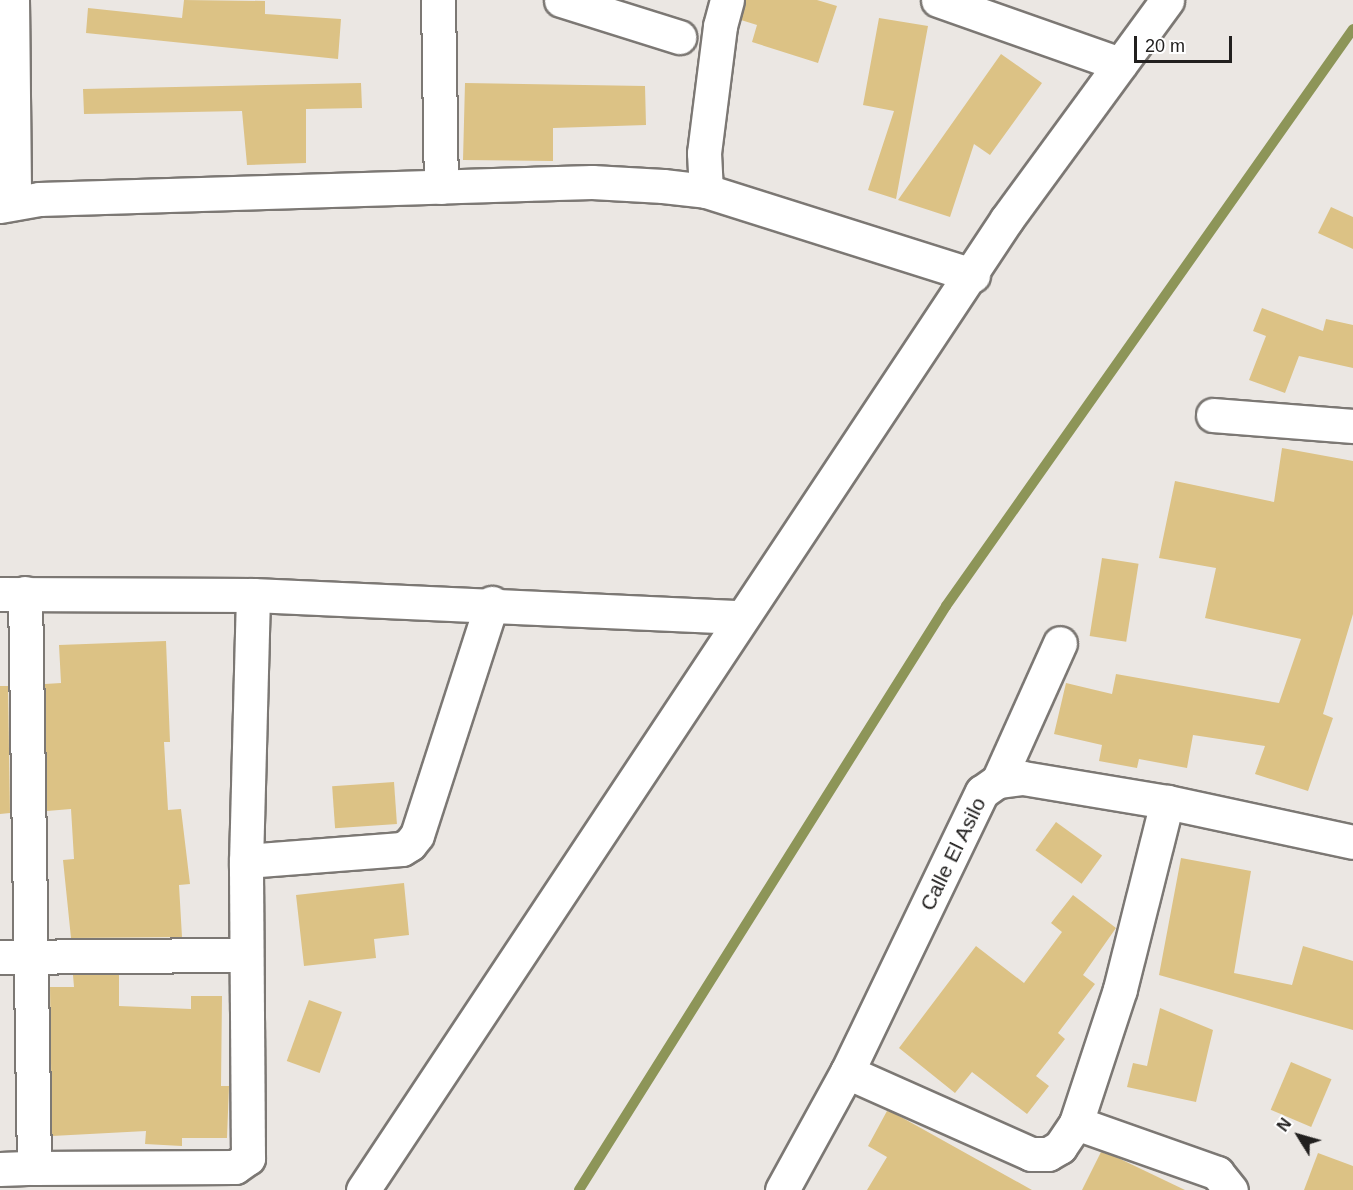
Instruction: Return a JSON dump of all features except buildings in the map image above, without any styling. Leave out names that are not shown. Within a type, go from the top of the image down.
[{"type":"street","points":[[12,0],[7,204],[39,199],[592,182],[706,191],[973,275]]},
{"type":"street","points":[[438,0],[441,187]]},
{"type":"street","points":[[561,0],[679,37]]},
{"type":"street","points":[[706,191],[704,153],[720,26],[728,0]]},
{"type":"street","points":[[938,0],[1120,64]]},
{"type":"street","points":[[363,1190],[741,617],[973,275],[1007,219],[1163,2]]},
{"type":"street","points":[[1213,415],[1353,426]]},
{"type":"street","points":[[34,1168],[15,957],[13,594],[253,596],[492,603],[741,617]]},
{"type":"street","points":[[0,1169],[242,1165],[248,1158],[246,861],[253,596]]},
{"type":"street","points":[[246,861],[402,849],[410,844],[417,836],[492,603]]},
{"type":"street","points":[[998,781],[1060,643]]},
{"type":"street","name":"Calle El Asilo","points":[[782,1190],[847,1072],[982,792],[998,781],[1023,778],[1167,802],[1353,842]]},
{"type":"street","points":[[847,1072],[1031,1154],[1048,1154],[1060,1147],[1076,1123],[1120,989],[1167,802]]},
{"type":"street","points":[[15,957],[246,955]]},
{"type":"street","points":[[1076,1123],[1217,1173],[1231,1190]]},
{"type":"waterway","points":[[579,1190],[946,606],[1353,29]]}]
